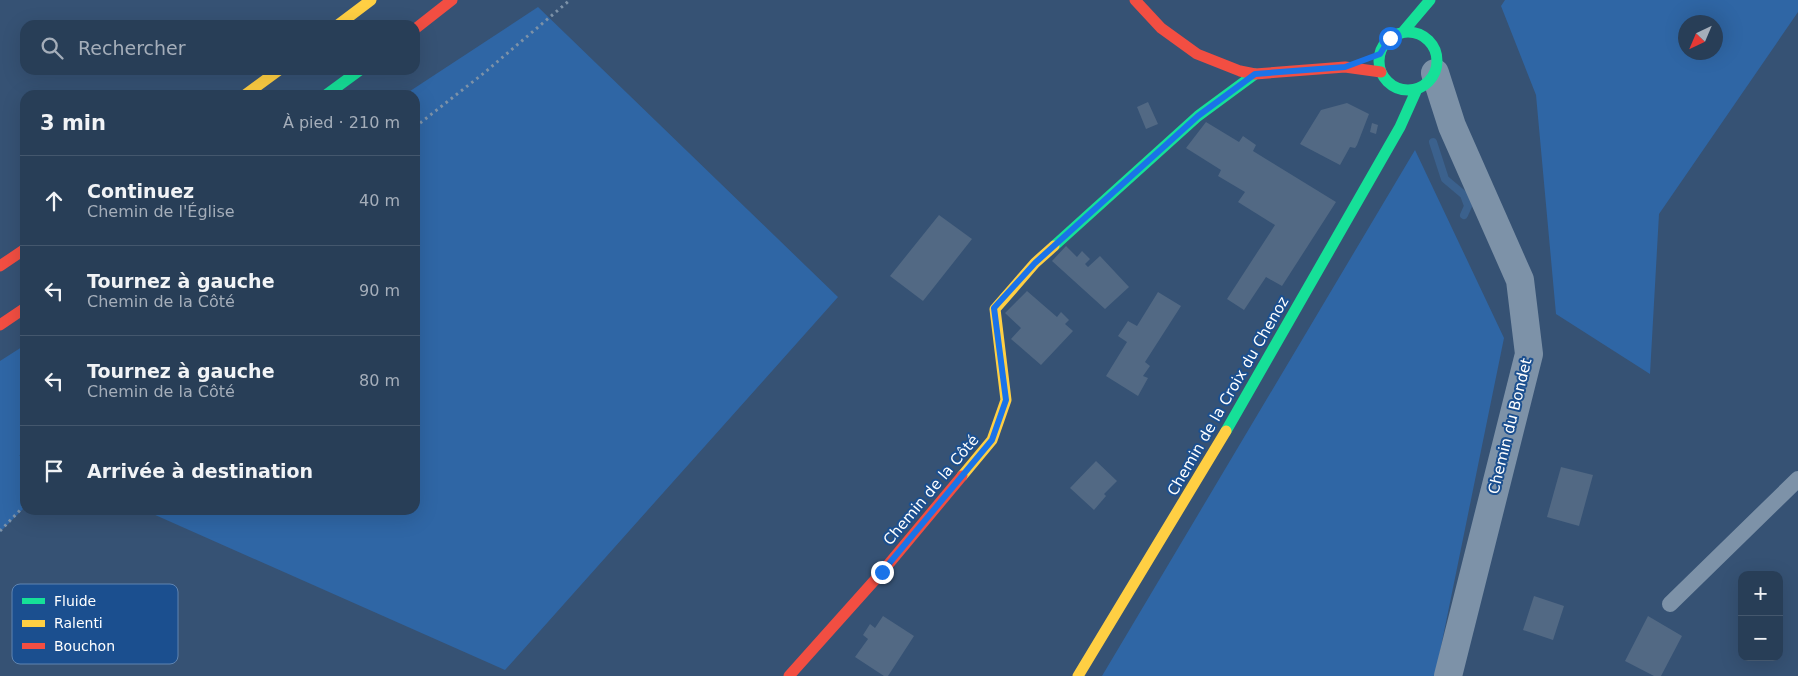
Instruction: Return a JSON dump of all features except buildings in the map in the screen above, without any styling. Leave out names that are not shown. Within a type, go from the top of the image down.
[{"type":"main road","points":[[345,20],[371,0]]},
{"type":"main road","points":[[420,25],[452,0]]},
{"type":"main road","points":[[1135,0],[1161,28],[1197,54],[1240,71],[1255,74],[1345,67],[1381,72]]},
{"type":"main road","points":[[1427,28],[1417,34],[1402,34],[1390,38],[1380,54],[1381,72],[1393,86],[1419,84],[1437,63],[1436,53],[1427,28],[1432,0]]},
{"type":"main road","points":[[1402,34],[1432,0]]},
{"type":"main road","points":[[1345,67],[1380,54]]},
{"type":"main road","name":"Chemin de la Côté","points":[[789,676],[882,572],[992,440],[1006,400],[994,308],[1035,263],[1198,116],[1255,74]]},
{"type":"main road","points":[[252,90],[272,75]]},
{"type":"main road","points":[[333,90],[353,75]]},
{"type":"main road","name":"Chemin de la Croix du Chenoz","points":[[1078,676],[1198,480],[1400,127],[1419,84]]},
{"type":"main road","points":[[0,266],[20,252]]},
{"type":"main road","points":[[0,325],[20,311]]},
{"type":"street","name":"Chemin du Bondet","points":[[1419,84],[1452,126],[1520,280],[1528,354],[1448,676]]},
{"type":"lane","points":[[1670,604],[1798,479]]},
{"type":"path","points":[[420,123],[484,73],[570,0]]},
{"type":"path","points":[[0,531],[20,510]]},
{"type":"shaded area","points":[[1505,0],[1798,0],[1798,12],[1659,214],[1650,374],[1556,314],[1536,95],[1501,6]]},
{"type":"shaded area","points":[[538,7],[838,297],[505,670],[155,515],[420,515],[420,90],[412,90]]},
{"type":"shaded area","points":[[1415,150],[1504,338],[1435,676],[1102,676]]},
{"type":"shaded area","points":[[20,348],[20,512],[0,532],[0,361]]},
{"type":"waterway","points":[[1433,142],[1445,179],[1464,195],[1468,206],[1464,215]]},
{"type":"traffic: fast","points":[[1402,33],[1430,0]]},
{"type":"traffic: fast","points":[[1408,32],[1424,37],[1432,45],[1437,61],[1432,77],[1424,85],[1408,90],[1392,85],[1384,77],[1379,61],[1384,45],[1392,37],[1408,32]]},
{"type":"traffic: fast","points":[[1054,246],[1198,116],[1255,74]]},
{"type":"traffic: fast","points":[[333,90],[353,75]]},
{"type":"traffic: fast","points":[[1226,431],[1400,127],[1417,89]]},
{"type":"traffic: slow","points":[[345,20],[371,0]]},
{"type":"traffic: slow","points":[[252,90],[272,75]]},
{"type":"traffic: slow","points":[[962,476],[992,440],[1006,400],[995,309],[1035,263],[1054,246]]},
{"type":"traffic: slow","points":[[1078,676],[1226,431]]},
{"type":"traffic: jam","points":[[420,25],[452,0]]},
{"type":"traffic: jam","points":[[1135,0],[1161,28],[1197,54],[1240,71],[1255,74],[1345,67],[1381,72]]},
{"type":"traffic: jam","points":[[0,266],[20,252]]},
{"type":"traffic: jam","points":[[0,325],[20,311]]},
{"type":"traffic: jam","points":[[789,676],[882,572],[962,476]]},
{"type":"route","points":[[882,572],[992,440],[1006,400],[994,308],[1035,263],[1198,116],[1255,74],[1345,67],[1380,54],[1390,38]]}]
